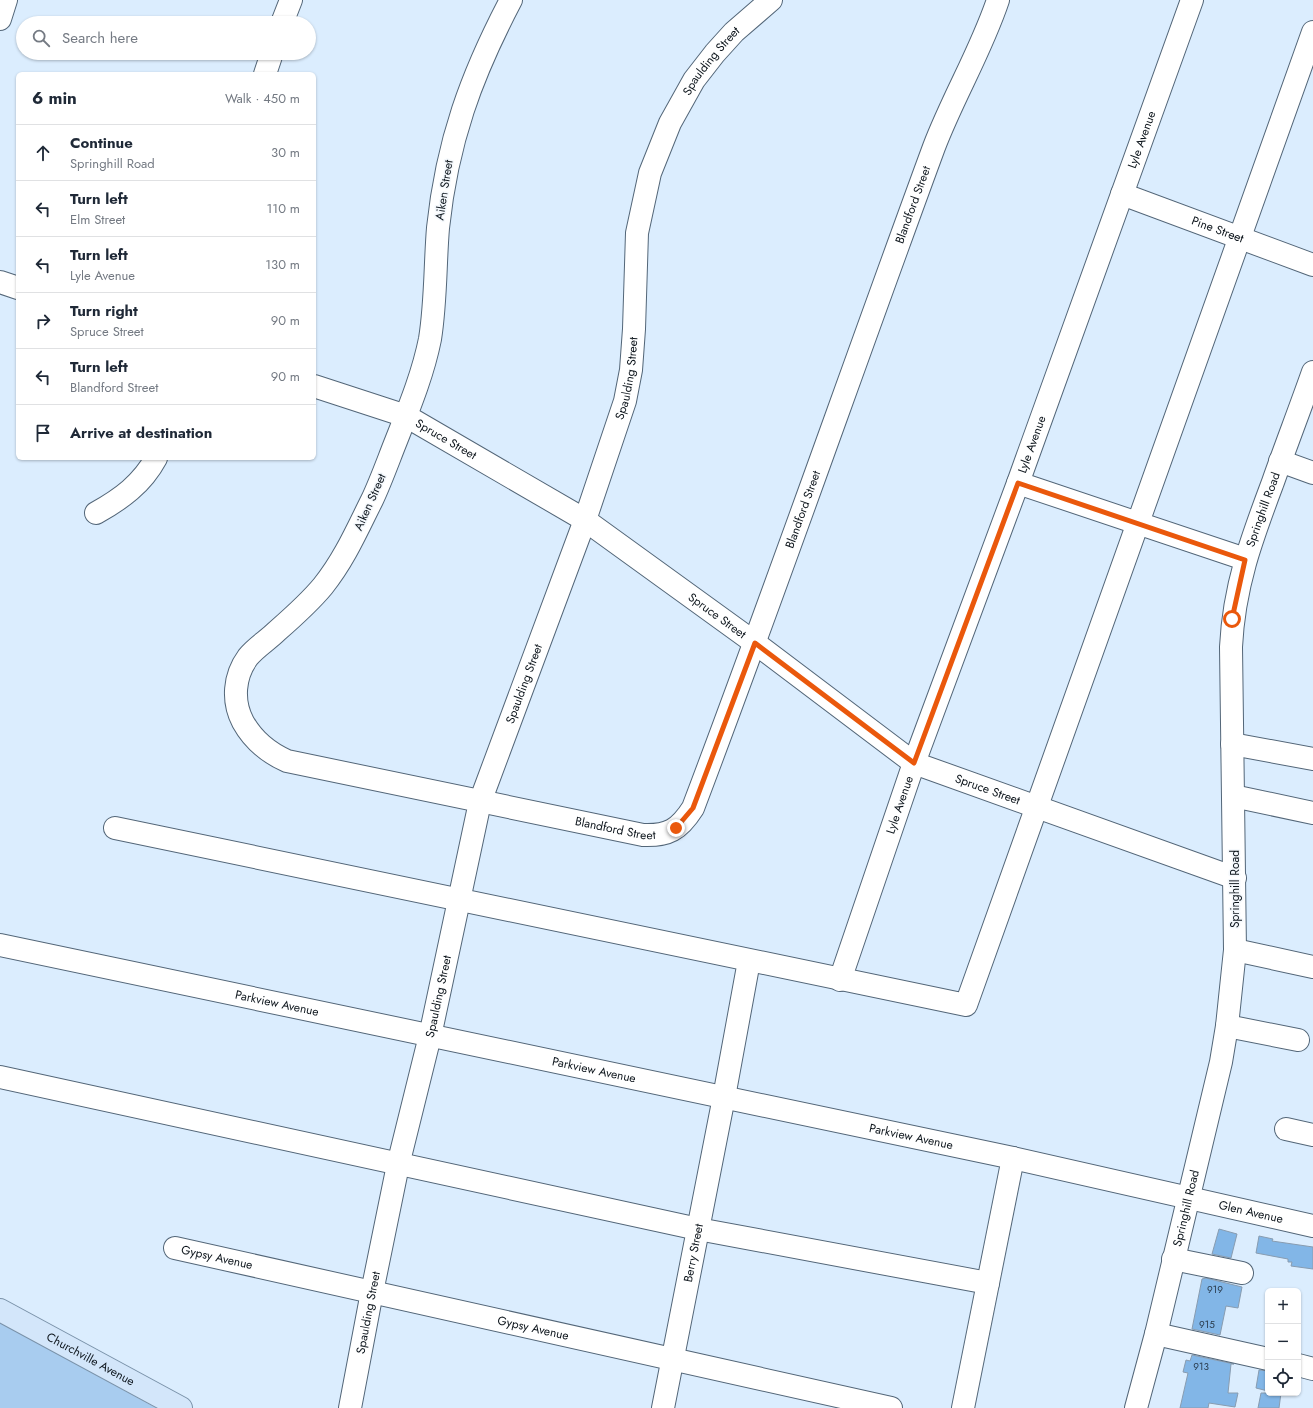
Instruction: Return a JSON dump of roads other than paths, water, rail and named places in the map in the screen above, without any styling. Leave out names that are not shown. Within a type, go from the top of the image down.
[{"type":"main road","name":"Churchville Avenue","points":[[0,1310],[181,1408]]},
{"type":"street","points":[[0,19],[6,0]]},
{"type":"street","points":[[285,16],[291,0]]},
{"type":"street","name":"Aiken Street","points":[[480,802],[287,761],[271,752],[254,738],[242,720],[237,705],[237,682],[247,659],[313,598],[329,578],[346,553],[375,494],[406,416],[423,368],[430,338],[439,226],[446,175],[453,142],[474,76],[511,0]]},
{"type":"street","name":"Spaulding Street","points":[[350,1408],[398,1165],[430,1036],[480,802],[585,520],[625,401],[629,383],[634,329],[637,233],[643,200],[654,160],[680,104],[702,69],[734,32],[771,0]]},
{"type":"street","name":"Blandford Street","points":[[480,802],[643,835],[658,836],[676,828],[693,808],[755,643],[814,476],[944,121],[992,19],[998,0]]},
{"type":"street","name":"Lyle Avenue","points":[[840,980],[914,763],[1018,483],[1192,0]]},
{"type":"street","points":[[115,828],[966,1006],[1035,808],[1313,32]]},
{"type":"street","points":[[266,72],[270,60]]},
{"type":"street","name":"Pine Street","points":[[1122,194],[1313,265]]},
{"type":"street","points":[[0,282],[16,287]]},
{"type":"street","name":"Springhill Road","points":[[1136,1408],[1156,1334],[1221,1062],[1227,1026],[1235,950],[1231,647],[1232,619],[1245,560],[1313,372]]},
{"type":"street","name":"Spruce Street","points":[[316,387],[406,416],[585,520],[755,643],[914,763],[1035,808],[1235,878]]},
{"type":"street","points":[[96,513],[129,492],[142,479],[155,460]]},
{"type":"street","points":[[1280,461],[1313,473]]},
{"type":"street","points":[[1018,483],[1138,522],[1245,560]]},
{"type":"street","points":[[1232,744],[1313,759]]},
{"type":"street","points":[[1233,796],[1313,813]]},
{"type":"street","name":"Parkview Avenue","points":[[0,945],[1013,1158],[1188,1198]]},
{"type":"street","points":[[1235,950],[1313,967]]},
{"type":"street","name":"Berry Street","points":[[663,1408],[749,961]]},
{"type":"street","points":[[1227,1026],[1298,1040]]},
{"type":"street","points":[[0,1077],[398,1165],[698,1229],[988,1283]]},
{"type":"street","points":[[1286,1129],[1313,1135]]},
{"type":"street","points":[[962,1408],[1013,1158]]},
{"type":"street","name":"Glen Avenue","points":[[1188,1198],[1313,1226]]},
{"type":"street","name":"Gypsy Avenue","points":[[175,1248],[673,1358],[891,1408]]},
{"type":"street","points":[[1173,1259],[1242,1273]]},
{"type":"street","points":[[1156,1334],[1265,1358]]},
{"type":"street","points":[[1301,1366],[1313,1369]]}]
